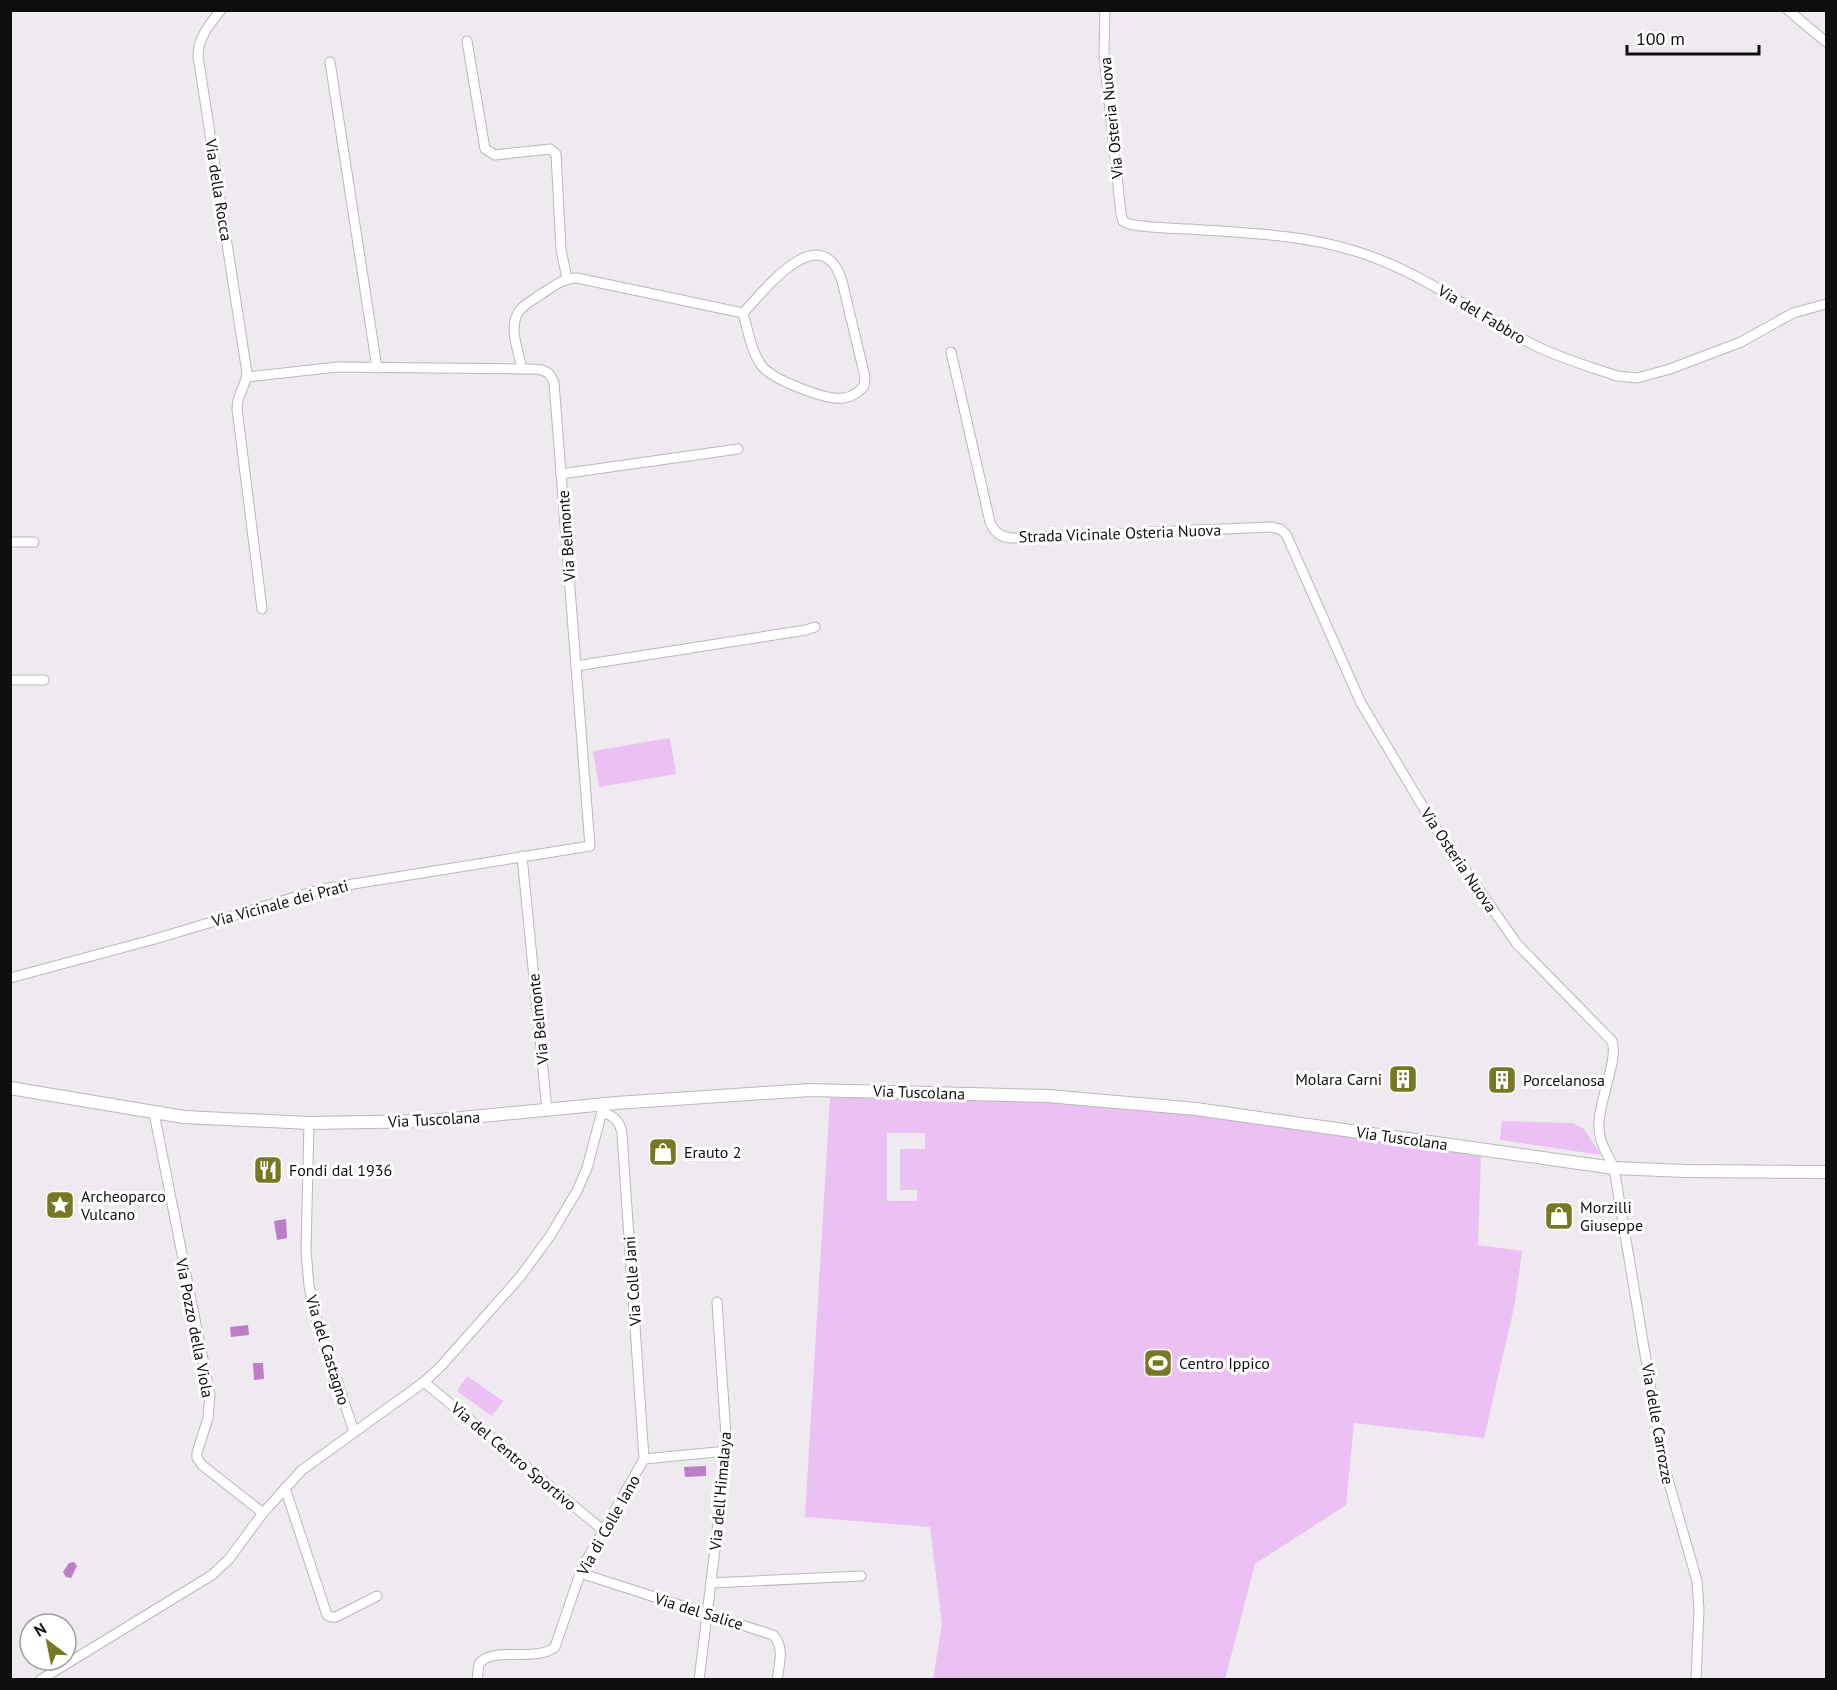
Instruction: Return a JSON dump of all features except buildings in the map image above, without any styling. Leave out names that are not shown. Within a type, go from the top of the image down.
[{"type":"main road","name":"Via Tuscolana","points":[[10,1088],[154,1113],[219,1120],[309,1123],[416,1121],[810,1090],[1048,1096],[1196,1109],[1614,1168],[1827,1172]]},
{"type":"street","name":"Via della Rocca","points":[[221,10],[201,39],[198,56],[247,376],[238,398],[237,409],[262,609]]},
{"type":"street","name":"Via Osteria Nuova","points":[[1105,10],[1104,55],[1121,214],[1126,223]]},
{"type":"street","points":[[1788,10],[1827,42]]},
{"type":"street","points":[[467,40],[485,149],[495,155],[550,149],[556,154],[561,249],[567,279]]},
{"type":"street","points":[[330,62],[377,368]]},
{"type":"street","name":"Via del Fabbro","points":[[1126,223],[1271,236],[1329,244],[1357,251],[1393,264],[1424,279],[1482,316],[1540,348],[1625,378],[1644,377],[1701,358],[1750,337],[1793,313],[1827,304]]},
{"type":"street","points":[[812,256],[826,258],[836,267],[841,278],[865,377],[864,386],[851,396],[836,398],[799,388],[774,377],[758,360],[743,313],[784,269],[796,261],[812,256]]},
{"type":"street","points":[[247,376],[332,367],[522,369],[514,331],[516,317],[522,308],[559,282],[567,279],[577,278],[743,313]]},
{"type":"street","name":"Strada Vicinale Osteria Nuova","points":[[951,352],[990,522],[994,530],[1003,536],[1013,538],[1270,527],[1280,529],[1286,534]]},
{"type":"street","name":"Via Belmonte","points":[[522,369],[543,370],[549,373],[553,380],[590,846]]},
{"type":"street","points":[[561,474],[738,450]]},
{"type":"street","name":"Via Osteria Nuova","points":[[1286,534],[1361,704],[1435,827],[1517,944],[1612,1041],[1614,1052],[1600,1109],[1599,1125],[1601,1140],[1614,1168]]},
{"type":"street","points":[[10,542],[33,542]]},
{"type":"street","points":[[576,666],[815,627]]},
{"type":"street","points":[[10,680],[44,680]]},
{"type":"street","name":"Via Vicinale dei Prati","points":[[10,978],[155,939],[322,889],[590,846]]},
{"type":"street","name":"Via Belmonte","points":[[522,856],[546,1110]]},
{"type":"street","points":[[40,1680],[212,1575],[229,1558],[285,1488],[312,1462],[424,1382],[442,1365],[520,1277],[550,1236],[583,1179],[603,1108]]},
{"type":"street","name":"Via Colle Jani","points":[[603,1108],[616,1119],[622,1134],[644,1459]]},
{"type":"street","name":"Via Pozzo della Viola","points":[[154,1113],[210,1395],[208,1418],[197,1458],[202,1465],[263,1513]]},
{"type":"street","name":"Via del Castagno","points":[[309,1123],[306,1250],[309,1286],[315,1314],[354,1432]]},
{"type":"street","name":"Via delle Carrozze","points":[[1614,1168],[1663,1462],[1697,1581],[1699,1610],[1695,1680]]},
{"type":"street","name":"Via dell'Himalaya","points":[[699,1680],[727,1450],[717,1302]]},
{"type":"street","name":"Via del Centro Sportivo","points":[[424,1382],[604,1531]]},
{"type":"street","name":"Via di Colle Iano","points":[[477,1680],[478,1664],[486,1658],[543,1653],[555,1647],[580,1573],[644,1459],[727,1450]]},
{"type":"street","points":[[285,1488],[327,1615],[336,1617],[377,1596]]},
{"type":"street","name":"Via del Salice","points":[[580,1573],[767,1632],[776,1637],[780,1649],[777,1680]]},
{"type":"street","points":[[711,1583],[861,1576]]},
{"type":"shaded area","points":[[670,738],[676,774],[599,787],[593,751]]},
{"type":"shaded area","name":"Centro Ippico","points":[[830,1098],[991,1100],[1099,1106],[1263,1123],[1481,1156],[1478,1245],[1522,1251],[1515,1303],[1484,1438],[1354,1423],[1346,1505],[1255,1564],[1225,1679],[933,1679],[942,1624],[930,1527],[805,1517]],"holes":[[[887,1133],[925,1133],[925,1149],[900,1149],[900,1190],[917,1190],[917,1201],[887,1201]]]},
{"type":"shaded area","points":[[1502,1121],[1573,1123],[1584,1129],[1601,1155],[1500,1140]]},
{"type":"shaded area","points":[[286,1219],[287,1238],[277,1240],[274,1221]]},
{"type":"shaded area","points":[[248,1325],[249,1335],[231,1337],[230,1327]]},
{"type":"shaded area","points":[[253,1363],[263,1363],[264,1379],[254,1380]]},
{"type":"shaded area","points":[[467,1376],[503,1401],[492,1416],[457,1391]]},
{"type":"shaded area","points":[[706,1466],[706,1476],[685,1477],[684,1467]]},
{"type":"shaded area","points":[[74,1562],[77,1566],[71,1578],[66,1577],[63,1572],[69,1563]]},
{"type":"place","name":"Molara Carni","points":[[1403,1079]]},
{"type":"place","name":"Porcelanosa","points":[[1502,1080]]},
{"type":"place","name":"Erauto 2","points":[[663,1152]]},
{"type":"place","name":"Fondi dal 1936","points":[[268,1170]]},
{"type":"place","name":"Archeoparco Vulcano","points":[[60,1205]]},
{"type":"place","name":"Morzilli Giuseppe","points":[[1559,1216]]},
{"type":"place","name":"Centro Ippico","points":[[1158,1363]]}]
